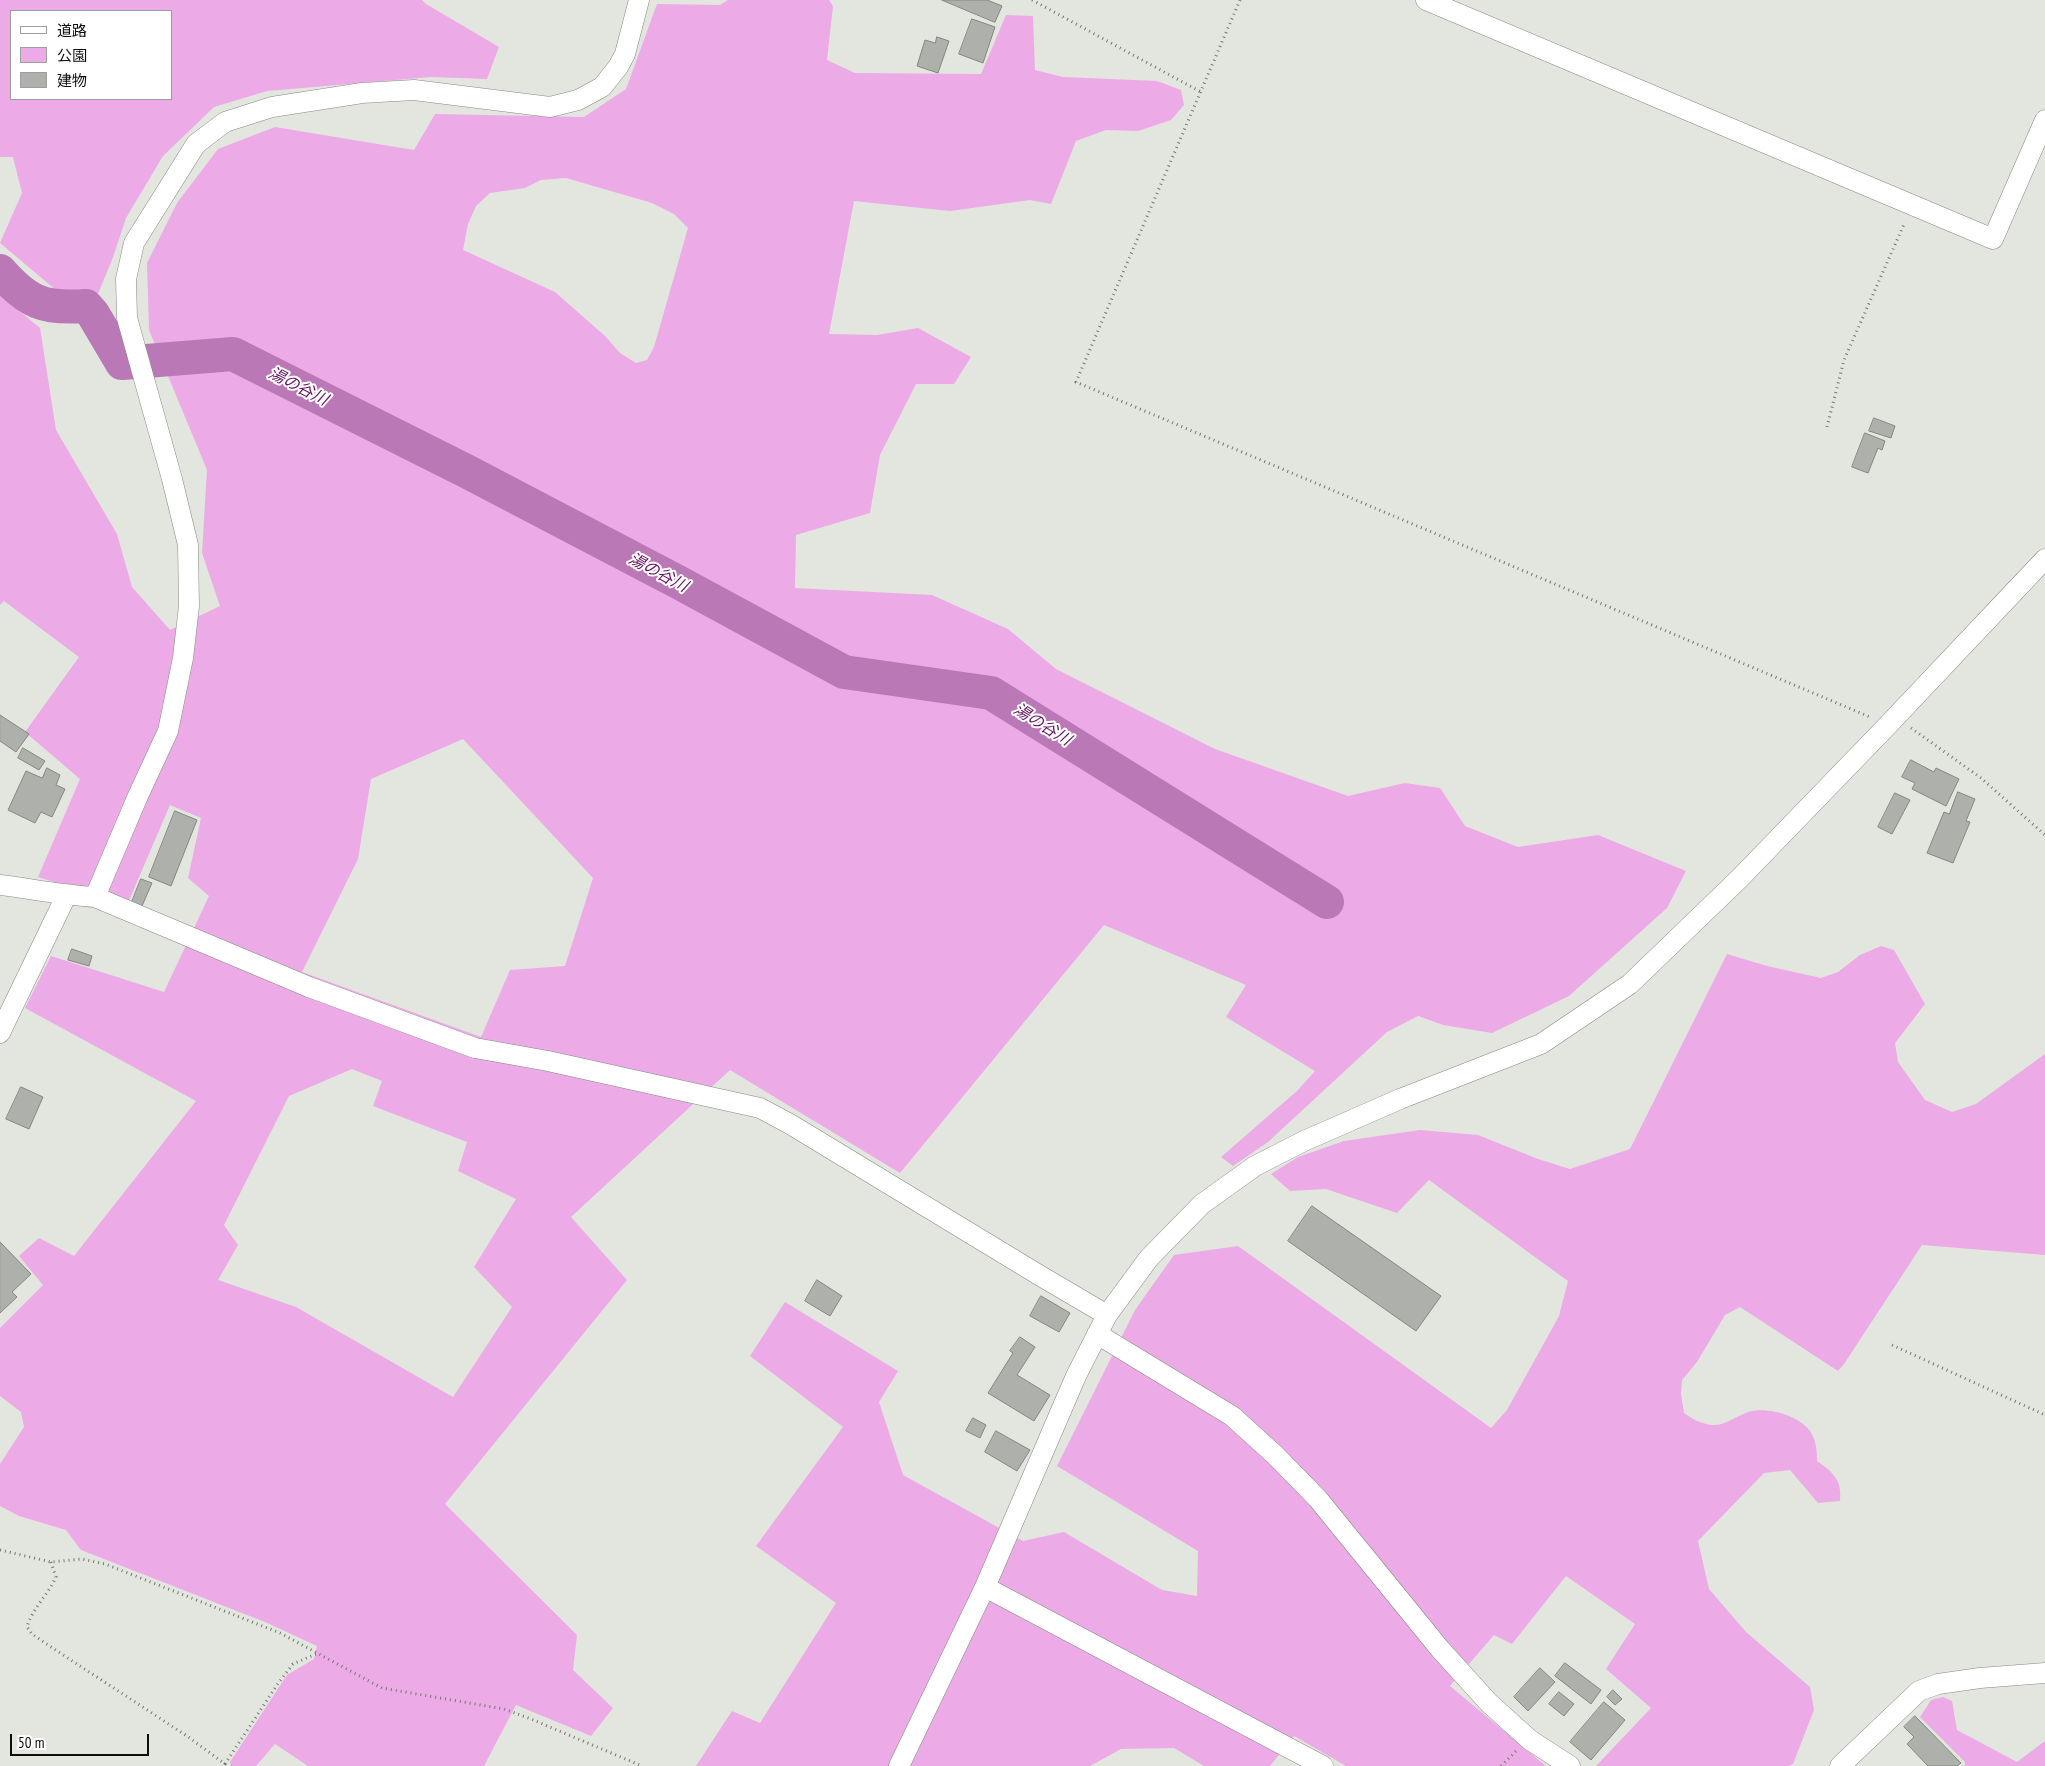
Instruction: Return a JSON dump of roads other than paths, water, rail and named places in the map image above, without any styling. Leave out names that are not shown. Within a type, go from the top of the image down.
[{"type":"street","points":[[95,897],[168,731],[183,658],[189,606],[188,545],[172,479],[127,318],[126,278],[134,243],[196,144],[225,122],[272,107],[362,93],[414,90],[550,107],[578,100],[602,88],[618,67],[625,54],[639,0]]},
{"type":"street","points":[[1426,0],[1993,239],[2045,120]]},
{"type":"street","points":[[899,1766],[985,1587],[1076,1376],[1107,1315],[1149,1258],[1202,1204],[1255,1166],[1304,1141],[1400,1099],[1541,1044],[1630,984],[1746,871],[1892,721],[2045,559]]},
{"type":"street","points":[[0,885],[40,890],[66,896],[95,897],[309,987],[475,1048],[548,1061],[760,1108],[790,1124],[1107,1315]]},
{"type":"street","points":[[0,1033],[66,896]]},
{"type":"street","points":[[1097,1334],[1232,1416],[1275,1455],[1318,1499],[1440,1649],[1489,1703],[1530,1740],[1570,1766]]},
{"type":"street","points":[[985,1587],[1323,1766]]},
{"type":"street","points":[[1840,1766],[1919,1691],[1938,1684],[1980,1678],[2045,1673]]},
{"type":"waterway","name":"湯の谷川","points":[[0,271],[19,290],[38,302],[59,306],[86,306],[93,314],[122,363],[233,354],[468,472],[678,582],[844,672],[991,693],[1327,902]]}]
